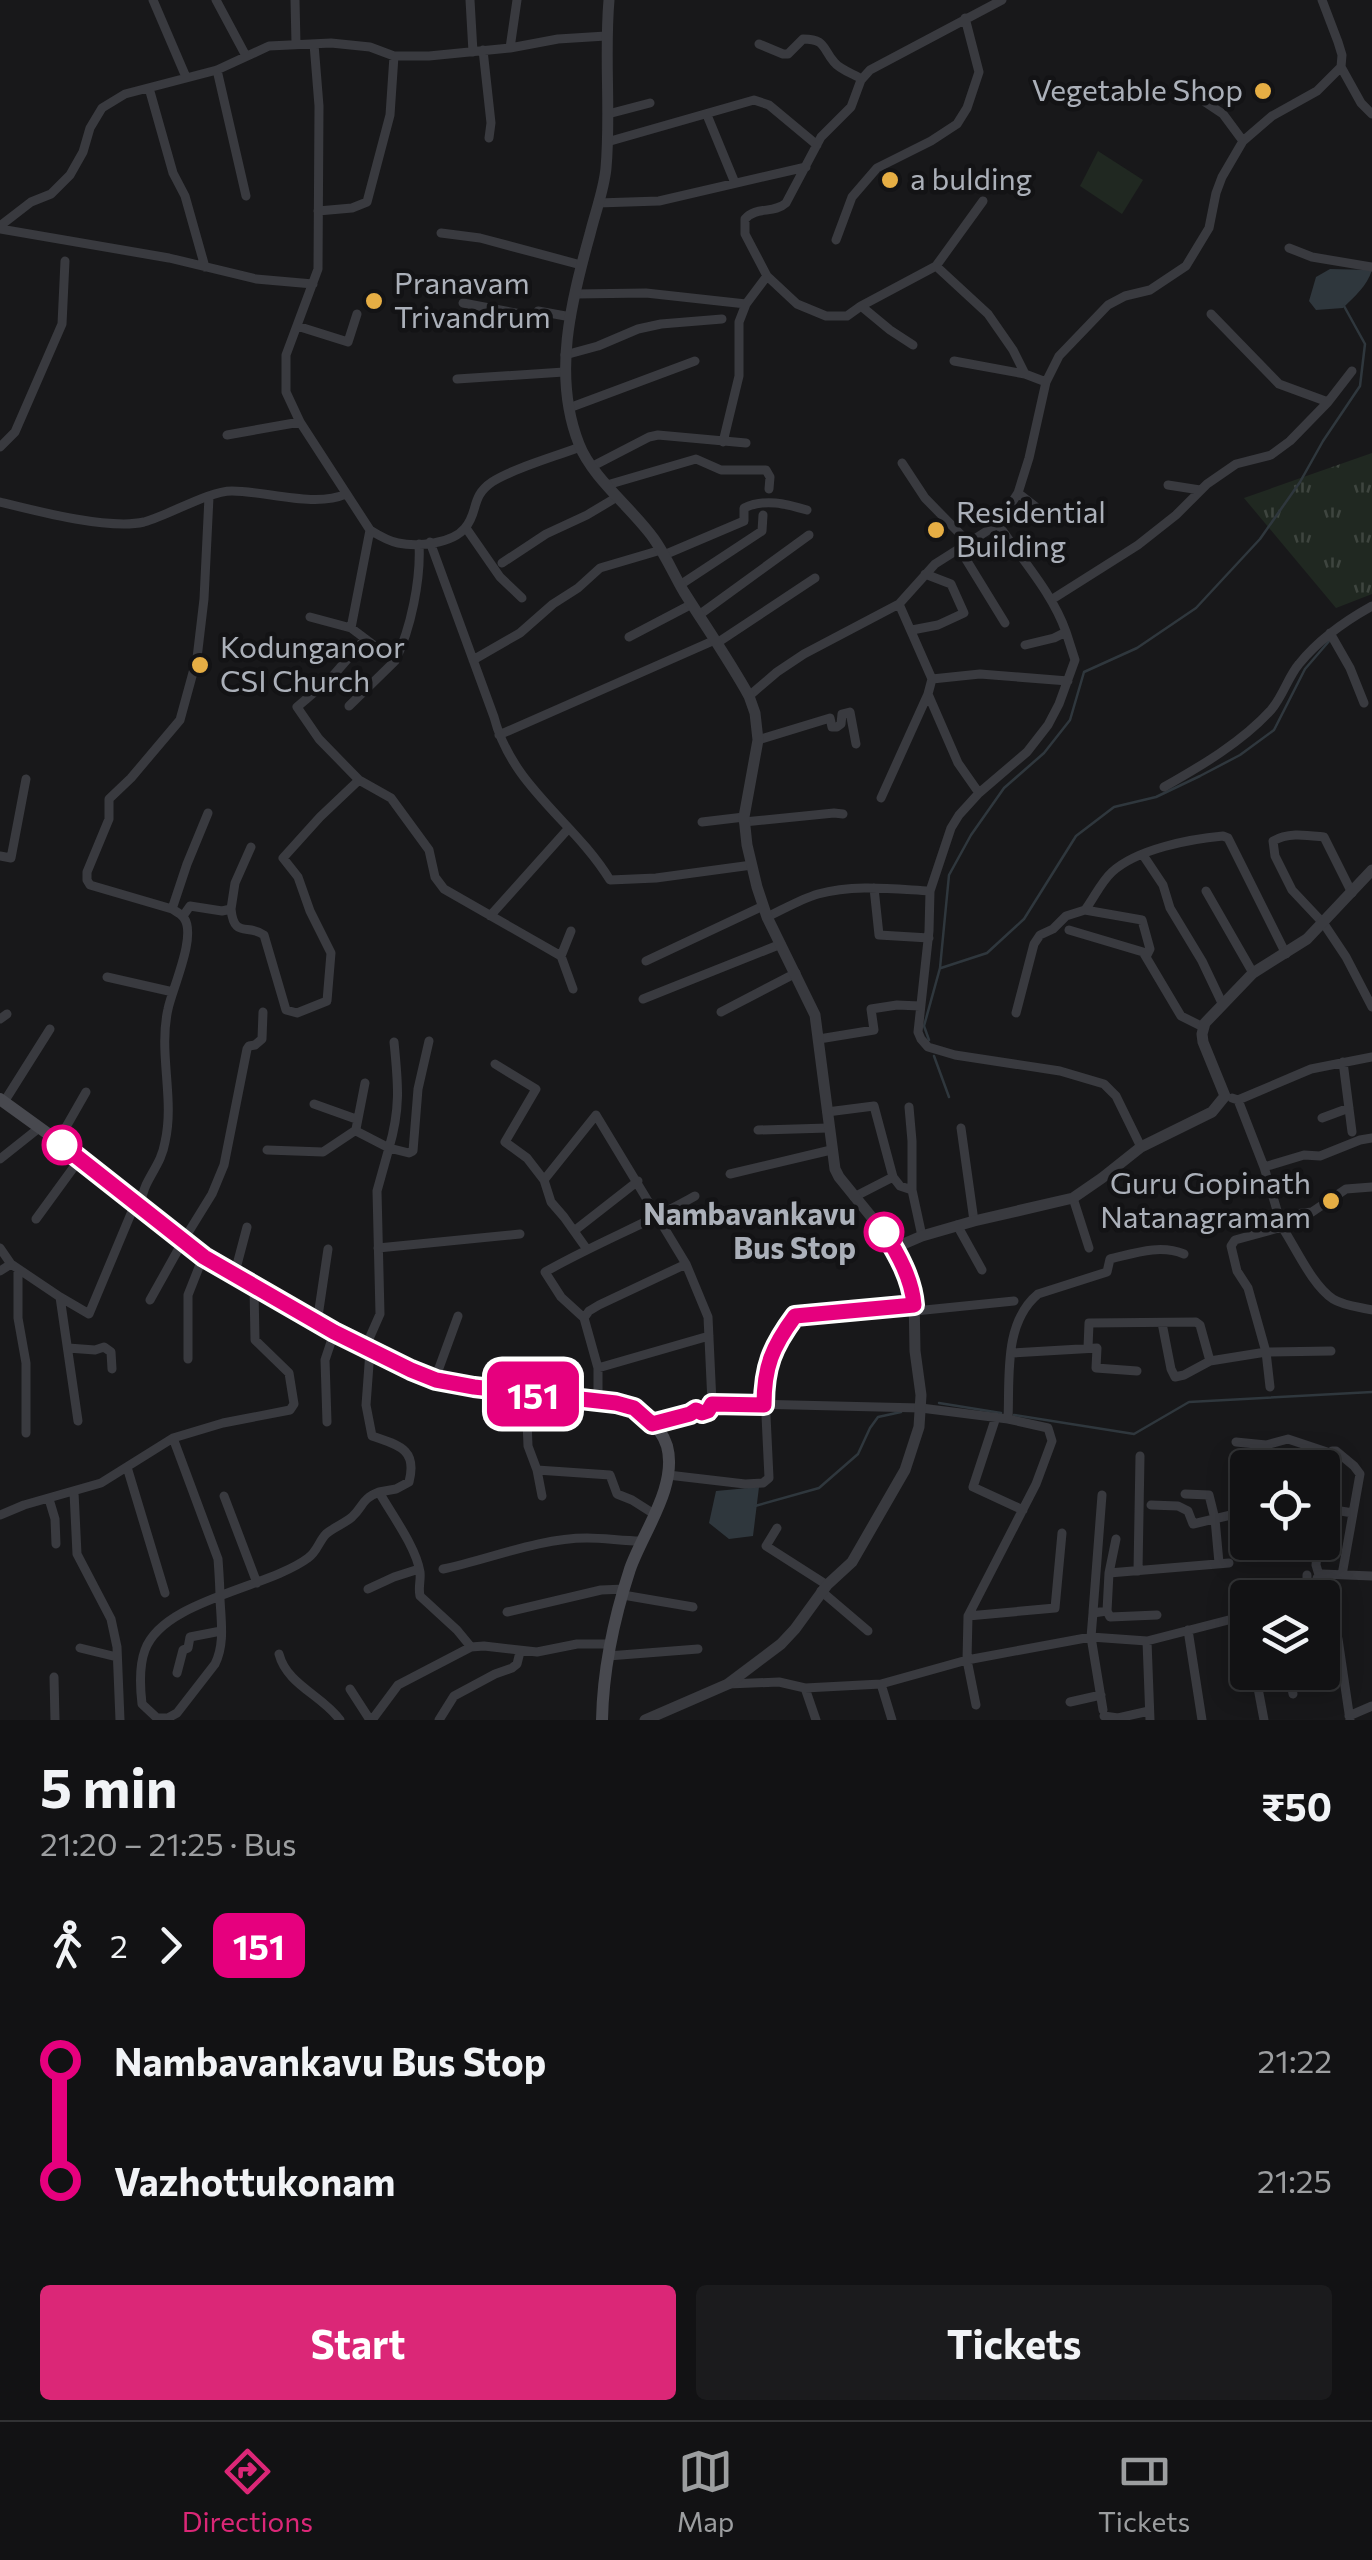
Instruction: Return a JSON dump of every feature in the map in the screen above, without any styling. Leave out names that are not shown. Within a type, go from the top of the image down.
[{"type":"main road","points":[[2,1100],[204,1257],[368,1350],[434,1379],[526,1394],[598,1400],[634,1408],[652,1424],[666,1444],[668,1475],[624,1592],[604,1676],[602,1720]]},
{"type":"street","points":[[153,0],[186,77]]},
{"type":"street","points":[[216,0],[246,56]]},
{"type":"street","points":[[295,0],[296,44]]},
{"type":"street","points":[[470,0],[491,123],[488,138]]},
{"type":"street","points":[[510,48],[517,0]]},
{"type":"street","points":[[609,0],[606,172],[582,265],[566,355],[569,408],[580,447],[663,552],[680,586],[750,696],[758,740],[744,820],[752,865],[765,911],[816,1015],[828,1128],[838,1177],[882,1230],[910,1283],[921,1408],[905,1470],[852,1562],[824,1588],[795,1629],[728,1684],[662,1717],[645,1720]]},
{"type":"street","points":[[982,201],[936,266],[848,316],[826,316],[789,298],[766,276],[745,234],[745,218],[782,207],[821,137],[851,107],[862,79],[874,67],[1002,0]]},
{"type":"street","points":[[1322,0],[1342,55],[1341,67],[1361,103],[1372,114]]},
{"type":"street","points":[[836,240],[852,197],[877,168],[958,124],[980,72],[965,18]]},
{"type":"street","points":[[0,228],[31,202],[51,194],[70,175],[102,108],[125,94],[217,70],[269,46],[314,44],[370,48],[394,56],[429,56],[606,36]]},
{"type":"street","points":[[759,44],[788,54],[804,39],[818,40],[836,64],[862,79]]},
{"type":"street","points":[[314,44],[319,106],[318,269],[286,355],[285,384],[300,422],[346,494],[370,530],[396,543],[446,540],[466,528],[480,492],[496,480],[580,447]]},
{"type":"street","points":[[318,211],[352,208],[367,202],[390,115],[394,56]]},
{"type":"street","points":[[750,696],[804,654],[900,604],[925,574],[998,524],[1018,494],[1046,382],[1059,356],[1108,305],[1124,296],[1150,290],[1186,266],[1209,228],[1222,176],[1242,141],[1272,116],[1317,91],[1341,67]]},
{"type":"street","points":[[217,70],[246,196]]},
{"type":"street","points":[[149,88],[205,266]]},
{"type":"street","points":[[607,142],[754,100],[769,105],[817,144]]},
{"type":"street","points":[[1202,100],[1222,114],[1242,141]]},
{"type":"street","points":[[608,114],[650,102]]},
{"type":"street","points":[[706,115],[736,183]]},
{"type":"street","points":[[598,202],[651,203],[806,166]]},
{"type":"street","points":[[0,228],[169,258],[256,280],[313,284]]},
{"type":"street","points":[[441,233],[480,238],[582,265]]},
{"type":"street","points":[[1289,248],[1312,258],[1372,267]]},
{"type":"street","points":[[0,447],[15,432],[62,324],[66,262]]},
{"type":"street","points":[[936,266],[988,314],[1024,374]]},
{"type":"street","points":[[723,442],[739,376],[739,322],[746,304],[766,276]]},
{"type":"street","points":[[576,294],[646,292],[746,304]]},
{"type":"street","points":[[463,303],[537,317],[538,311],[572,317]]},
{"type":"street","points":[[861,306],[913,345]]},
{"type":"street","points":[[297,326],[348,342],[357,314]]},
{"type":"street","points":[[1211,314],[1279,384],[1328,402]]},
{"type":"street","points":[[566,355],[638,329],[722,319]]},
{"type":"street","points":[[569,408],[695,361]]},
{"type":"street","points":[[954,361],[1046,382]]},
{"type":"street","points":[[1051,600],[1138,545],[1236,464],[1270,455],[1290,442],[1352,371]]},
{"type":"street","points":[[457,379],[564,372]]},
{"type":"street","points":[[226,435],[300,422]]},
{"type":"street","points":[[593,466],[658,435],[746,443]]},
{"type":"street","points":[[607,485],[696,459],[720,470],[766,470],[770,474],[770,489]]},
{"type":"street","points":[[902,463],[964,545],[1005,623]]},
{"type":"street","points":[[1168,485],[1200,490]]},
{"type":"street","points":[[0,502],[52,516],[130,523],[227,491],[335,499],[346,494]]},
{"type":"street","points":[[1018,494],[1050,518]]},
{"type":"street","points":[[502,563],[546,534],[618,497]]},
{"type":"street","points":[[0,1248],[15,1267],[89,1314],[165,1144],[165,1028],[188,926],[184,916],[172,909],[90,885],[87,880],[109,819],[109,800],[180,720],[197,658],[209,498]]},
{"type":"street","points":[[473,660],[520,634],[600,568],[663,552],[744,521],[744,508],[748,505],[769,502],[807,510]]},
{"type":"street","points":[[680,586],[762,531],[763,515]]},
{"type":"street","points":[[998,524],[1060,615],[1075,660],[1043,734],[979,793],[954,822],[930,890],[918,1035],[932,1048],[955,1055],[1060,1071],[1104,1084],[1116,1096],[1141,1147]]},
{"type":"street","points":[[466,528],[500,577],[522,598]]},
{"type":"street","points":[[351,628],[370,530]]},
{"type":"street","points":[[629,636],[695,610],[809,535]]},
{"type":"street","points":[[424,543],[473,660],[498,735],[524,780],[599,862],[610,880],[752,865]]},
{"type":"street","points":[[350,706],[395,661],[404,644],[424,543]]},
{"type":"street","points":[[912,630],[964,613],[950,584],[925,574]]},
{"type":"street","points":[[498,735],[716,641],[815,578]]},
{"type":"street","points":[[881,798],[932,679],[900,604]]},
{"type":"street","points":[[1164,787],[1214,757],[1268,713],[1298,665],[1330,633],[1372,606]]},
{"type":"street","points":[[310,617],[351,628],[395,661]]},
{"type":"street","points":[[1025,645],[1066,632]]},
{"type":"street","points":[[1330,633],[1364,703]]},
{"type":"street","points":[[364,639],[331,678],[297,707],[319,739],[359,780],[391,798],[429,850],[435,876],[444,889],[560,956],[572,989]]},
{"type":"street","points":[[932,679],[980,674],[1068,681]]},
{"type":"street","points":[[928,694],[958,763],[979,793]]},
{"type":"street","points":[[758,740],[830,718],[832,727],[837,727],[842,714],[850,712],[856,744]]},
{"type":"street","points":[[0,856],[11,858],[26,779]]},
{"type":"street","points":[[250,847],[235,882],[232,920],[242,930],[258,931],[264,936],[286,1010],[296,1013],[327,1001],[331,953],[298,877],[283,858],[359,780]]},
{"type":"street","points":[[172,909],[208,813]]},
{"type":"street","points":[[702,822],[843,814]]},
{"type":"street","points":[[490,916],[568,829]]},
{"type":"street","points":[[1352,893],[1324,837],[1300,834],[1273,841],[1275,856],[1292,890],[1324,924],[1372,1006]]},
{"type":"street","points":[[1085,910],[1109,874],[1120,866],[1190,839],[1226,836],[1286,954]]},
{"type":"street","points":[[1143,855],[1163,885],[1170,908],[1222,1003]]},
{"type":"street","points":[[1372,870],[1307,940],[1253,973],[1203,1027],[1203,1042],[1264,1167],[1280,1222],[1330,1297],[1372,1310]]},
{"type":"street","points":[[646,961],[765,911],[815,895],[874,888],[930,890]]},
{"type":"street","points":[[874,888],[878,935],[928,938]]},
{"type":"street","points":[[1206,891],[1253,973]]},
{"type":"street","points":[[184,916],[190,906],[222,911],[231,908]]},
{"type":"street","points":[[1016,1012],[1036,939],[1069,915],[1085,910],[1142,920],[1150,948],[1146,957]]},
{"type":"street","points":[[1068,930],[1143,952],[1180,1016],[1203,1027]]},
{"type":"street","points":[[560,956],[571,931]]},
{"type":"street","points":[[644,999],[781,944]]},
{"type":"street","points":[[721,1012],[796,972]]},
{"type":"street","points":[[107,977],[173,992]]},
{"type":"street","points":[[819,1038],[874,1030],[872,1009],[920,1006]]},
{"type":"street","points":[[150,1300],[212,1194],[224,1165],[248,1047],[262,1039],[263,1012]]},
{"type":"street","points":[[2,1100],[50,1030]]},
{"type":"street","points":[[314,1104],[356,1124],[389,1148],[413,1152],[418,1089],[429,1041]]},
{"type":"street","points":[[173,1438],[218,1559],[220,1594],[221,1650],[215,1664],[177,1713],[157,1718],[142,1704],[140,1685],[145,1648],[162,1627],[220,1594],[273,1578],[310,1557],[330,1531],[354,1516],[366,1498],[409,1482],[411,1468],[404,1448],[372,1436],[366,1405],[368,1350],[380,1314],[376,1192],[399,1097],[394,1042]]},
{"type":"street","points":[[894,1248],[974,1220],[1073,1198],[1141,1147],[1232,1098],[1311,1069],[1372,1056]]},
{"type":"street","points":[[1343,1062],[1352,1132]]},
{"type":"street","points":[[495,1064],[536,1089],[505,1142],[527,1158],[544,1180],[550,1202],[586,1248]]},
{"type":"street","points":[[267,1150],[323,1152],[356,1124],[365,1083]]},
{"type":"street","points":[[58,1142],[86,1092]]},
{"type":"street","points":[[827,1112],[874,1106],[894,1177],[900,1186],[912,1190]]},
{"type":"street","points":[[909,1106],[912,1190],[922,1236]]},
{"type":"street","points":[[1322,1118],[1349,1108]]},
{"type":"street","points":[[544,1180],[596,1114],[686,1264],[708,1317],[712,1404],[708,1411],[696,1410],[652,1424]]},
{"type":"street","points":[[0,1160],[40,1128]]},
{"type":"street","points":[[758,1130],[828,1128]]},
{"type":"street","points":[[961,1128],[974,1220]]},
{"type":"street","points":[[1264,1167],[1304,1155],[1320,1156],[1372,1138]]},
{"type":"street","points":[[730,1174],[831,1150]]},
{"type":"street","points":[[36,1219],[79,1160]]},
{"type":"street","points":[[854,1198],[894,1177]]},
{"type":"street","points":[[574,1232],[638,1182]]},
{"type":"street","points":[[1270,1386],[1266,1352],[1231,1246],[1235,1240],[1312,1212],[1346,1190],[1372,1187]]},
{"type":"street","points":[[598,1400],[598,1368],[584,1318],[561,1296],[545,1272],[695,1196]]},
{"type":"street","points":[[1073,1198],[1089,1248]]},
{"type":"street","points":[[957,1226],[982,1270]]},
{"type":"street","points":[[234,1276],[248,1227]]},
{"type":"street","points":[[378,1248],[520,1234]]},
{"type":"street","points":[[317,1323],[328,1249]]},
{"type":"street","points":[[1023,1510],[973,1487],[1002,1418],[1017,1320],[1038,1294],[1108,1272],[1110,1259],[1151,1250],[1184,1254]]},
{"type":"street","points":[[188,1359],[188,1295],[204,1257]]},
{"type":"street","points":[[584,1318],[589,1310],[686,1264]]},
{"type":"street","points":[[0,1271],[15,1267]]},
{"type":"street","points":[[15,1267],[26,1363],[26,1433]]},
{"type":"street","points":[[0,1515],[101,1483],[173,1438],[223,1422],[290,1410],[294,1404],[289,1373],[254,1340],[254,1288]]},
{"type":"street","points":[[60,1298],[78,1421]]},
{"type":"street","points":[[668,1475],[745,1484],[764,1483],[769,1478],[764,1374],[795,1316],[1014,1301]]},
{"type":"street","points":[[434,1379],[458,1316]]},
{"type":"street","points":[[1088,1348],[1089,1323],[1198,1324],[1210,1361]]},
{"type":"street","points":[[1162,1324],[1174,1376],[1210,1361],[1266,1352],[1331,1352]]},
{"type":"street","points":[[327,1422],[325,1360],[334,1332]]},
{"type":"street","points":[[598,1368],[709,1336]]},
{"type":"street","points":[[68,1348],[104,1347],[111,1352],[112,1369]]},
{"type":"street","points":[[1012,1353],[1096,1348],[1096,1368],[1137,1371]]},
{"type":"street","points":[[526,1394],[528,1446],[542,1496]]},
{"type":"street","points":[[712,1404],[921,1408],[1043,1426],[1052,1435],[1036,1484],[968,1616],[967,1660],[976,1705]]},
{"type":"street","points":[[1236,1442],[1266,1445],[1288,1439],[1321,1450]]},
{"type":"street","points":[[1340,1454],[1360,1474],[1372,1476]]},
{"type":"street","points":[[1138,1572],[1140,1456]]},
{"type":"street","points":[[127,1467],[166,1593]]},
{"type":"street","points":[[537,1470],[610,1475],[617,1494],[654,1514]]},
{"type":"street","points":[[1342,1575],[1360,1474]]},
{"type":"street","points":[[74,1492],[77,1554],[111,1619],[117,1646],[120,1720]]},
{"type":"street","points":[[379,1492],[414,1554],[420,1596],[471,1647]]},
{"type":"street","points":[[1109,1573],[1224,1563],[1209,1495],[1184,1494]]},
{"type":"street","points":[[1102,1495],[1091,1638],[1103,1713],[1118,1718],[1149,1715],[1147,1642]]},
{"type":"street","points":[[224,1496],[257,1583]]},
{"type":"street","points":[[49,1499],[55,1518],[56,1544]]},
{"type":"street","points":[[1151,1505],[1178,1506],[1188,1511],[1193,1524],[1230,1515]]},
{"type":"street","points":[[1340,1510],[1353,1512]]},
{"type":"street","points":[[777,1528],[766,1546],[824,1588],[868,1631]]},
{"type":"street","points":[[968,1616],[1054,1608],[1062,1534]]},
{"type":"street","points":[[443,1569],[567,1540],[642,1541]]},
{"type":"street","points":[[1116,1540],[1109,1573],[1110,1617],[1158,1615]]},
{"type":"street","points":[[1316,1560],[1317,1580]]},
{"type":"street","points":[[368,1589],[419,1569]]},
{"type":"street","points":[[1307,1575],[1308,1580]]},
{"type":"street","points":[[1319,1575],[1372,1576]]},
{"type":"street","points":[[507,1612],[600,1590],[693,1606]]},
{"type":"street","points":[[1093,1612],[1107,1611]]},
{"type":"street","points":[[728,1684],[779,1682],[805,1688],[881,1684],[967,1660],[1091,1638],[1147,1642],[1230,1619]]},
{"type":"street","points":[[1188,1630],[1202,1720]]},
{"type":"street","points":[[177,1673],[190,1637],[221,1631]]},
{"type":"street","points":[[350,1689],[371,1720],[398,1684],[471,1647],[520,1652],[556,1650],[577,1644],[609,1650],[698,1649]]},
{"type":"street","points":[[80,1648],[116,1657]]},
{"type":"street","points":[[1340,1649],[1350,1718],[1372,1706]]},
{"type":"street","points":[[439,1720],[454,1696],[518,1664],[520,1652]]},
{"type":"street","points":[[279,1654],[282,1668],[340,1720]]},
{"type":"street","points":[[54,1678],[54,1720]]},
{"type":"street","points":[[881,1684],[892,1720]]},
{"type":"street","points":[[805,1688],[816,1720]]},
{"type":"street","points":[[1258,1690],[1264,1720]]},
{"type":"street","points":[[1292,1690],[1293,1694]]},
{"type":"street","points":[[1070,1702],[1100,1695]]},
{"type":"green space","points":[[1098,151],[1143,180],[1122,214],[1080,186]]},
{"type":"green space","points":[[1372,453],[1372,594],[1336,608],[1244,498]]},
{"type":"shaded area","points":[[1330,269],[1372,270],[1364,286],[1343,308],[1316,310],[1309,301],[1316,277]]},
{"type":"shaded area","points":[[759,1487],[753,1536],[729,1539],[709,1523],[716,1491]]},
{"type":"waterway","points":[[929,1040],[924,1026],[940,968],[949,875],[971,835],[1004,788],[1044,753],[1070,720],[1084,672],[1137,648],[1196,608],[1260,539],[1360,386],[1365,344],[1344,306]]},
{"type":"waterway","points":[[941,968],[987,953],[1024,919],[1076,836],[1114,807],[1156,797],[1200,776],[1240,755],[1274,730],[1305,669],[1330,640]]},
{"type":"waterway","points":[[934,1056],[949,1097]]},
{"type":"waterway","points":[[1014,1415],[1134,1434],[1189,1402],[1372,1392]]},
{"type":"waterway","points":[[939,1403],[1001,1413]]},
{"type":"waterway","points":[[755,1506],[819,1488],[858,1454],[878,1417],[901,1412]]},
{"type":"bus line","name":"151","points":[[62,1145],[204,1257],[370,1351],[436,1380],[616,1403],[634,1408],[652,1424],[696,1410],[708,1411],[712,1404],[764,1405],[764,1374],[795,1316],[914,1305],[910,1283],[884,1232]]},
{"type":"place","name":"Vegetable Shop","points":[[1263,91]]},
{"type":"place","name":"a bulding","points":[[890,180]]},
{"type":"place","name":"Pranavam Trivandrum","points":[[374,301]]},
{"type":"place","name":"Residential Building","points":[[936,530]]},
{"type":"place","name":"Kodunganoor CSI Church","points":[[200,665]]},
{"type":"place","name":"Guru Gopinath Natanagramam","points":[[1331,1201]]},
{"type":"place","name":"Nambavankavu Bus Stop","points":[[884,1232]]}]
